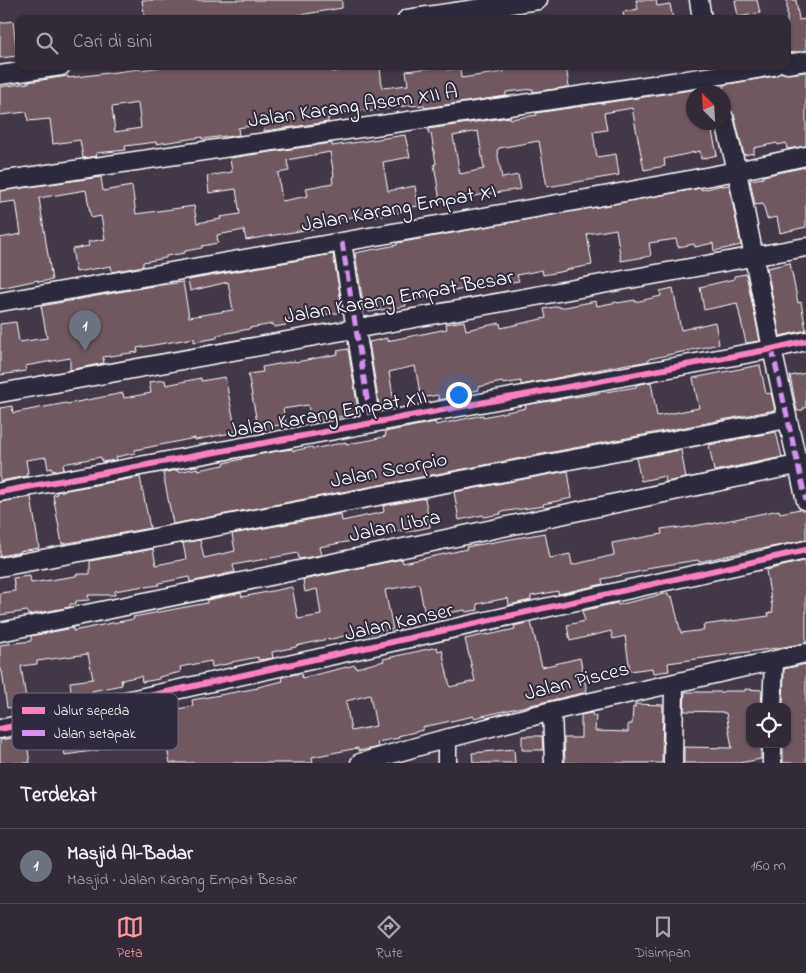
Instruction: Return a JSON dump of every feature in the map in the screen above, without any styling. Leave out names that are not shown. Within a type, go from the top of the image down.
[{"type":"street","points":[[434,15],[538,0]]},
{"type":"street","points":[[699,0],[701,15]]},
{"type":"street","points":[[791,63],[806,61]]},
{"type":"street","points":[[0,74],[30,70]]},
{"type":"street","name":"Jalan Karang Asem XII A","points":[[0,181],[714,78],[753,70]]},
{"type":"street","points":[[727,130],[787,419],[802,463],[806,501]]},
{"type":"street","name":"Jalan Karang Empat XI","points":[[0,302],[736,171],[806,156]]},
{"type":"street","points":[[342,242],[371,423]]},
{"type":"street","name":"Jalan Karang Empat Besar","points":[[0,393],[806,247]]},
{"type":"street","name":"Jalan Karang Empat XII","points":[[0,492],[772,349],[806,341]]},
{"type":"street","name":"Jalan Scorpio","points":[[0,567],[787,419]]},
{"type":"street","name":"Jalan Libra","points":[[0,632],[802,463]]},
{"type":"street","name":"Jalan Kanser","points":[[162,693],[806,550]]},
{"type":"street","name":"Jalan Pisces","points":[[360,763],[552,711],[806,654]]},
{"type":"street","points":[[772,703],[774,660]]},
{"type":"street","points":[[673,763],[674,683]]},
{"type":"street","points":[[552,711],[554,763]]},
{"type":"street","points":[[446,763],[447,738]]},
{"type":"street","points":[[772,748],[772,763]]},
{"type":"building","points":[[142,0],[342,0],[342,8],[299,15],[144,15]]},
{"type":"building","points":[[636,0],[656,0],[657,6],[670,4],[672,15],[623,15],[623,12],[638,9]]},
{"type":"building","points":[[735,0],[757,0],[760,13],[738,15]]},
{"type":"building","points":[[787,0],[796,0],[799,20],[806,19],[806,51],[791,53],[791,15],[787,15]]},
{"type":"building","points":[[13,21],[15,56],[0,58],[0,23]]},
{"type":"building","points":[[132,70],[332,70],[332,72],[380,70],[382,88],[408,85],[406,71],[414,70],[460,70],[461,78],[504,72],[504,70],[567,70],[569,87],[533,92],[533,89],[506,92],[506,96],[425,108],[424,105],[412,105],[365,112],[365,110],[334,114],[334,117],[328,118],[328,122],[264,131],[263,124],[238,128],[239,135],[202,139],[202,137],[156,144],[156,142],[125,146],[126,150],[96,153],[97,156],[83,158],[80,140],[53,144],[50,119],[28,121],[27,112],[0,115],[0,87],[68,76],[68,78]],"holes":[[[138,103],[141,128],[115,132],[112,107]]]},
{"type":"building","points":[[781,72],[789,74],[806,72],[806,146],[787,149],[786,143],[778,145],[777,143],[754,148],[754,153],[744,155],[731,110],[731,85],[723,85],[775,76]]},
{"type":"building","points":[[686,91],[686,130],[712,130],[717,155],[701,159],[700,151],[664,159],[665,166],[644,170],[632,108],[604,113],[607,130],[593,132],[597,157],[616,154],[619,175],[547,187],[539,141],[499,148],[497,150],[502,178],[518,175],[521,189],[440,201],[431,133],[429,134],[428,129],[537,115],[536,113]],"holes":[[[478,131],[484,169],[460,174],[453,136]]]},
{"type":"building","points":[[405,135],[410,157],[383,162],[388,191],[415,186],[418,206],[412,207],[413,210],[376,217],[375,214],[337,219],[337,222],[316,225],[317,228],[246,240],[244,230],[217,235],[218,243],[185,251],[185,253],[166,256],[166,258],[143,262],[143,266],[112,272],[111,266],[76,272],[72,249],[89,246],[88,242],[105,239],[101,216],[91,218],[86,190],[39,198],[52,280],[38,282],[38,280],[0,288],[0,238],[21,234],[16,201],[0,203],[0,191],[101,177],[103,191],[132,186],[136,214],[194,206],[197,223],[240,214],[236,189],[209,193],[207,176],[232,172],[230,158],[332,143],[332,146]],"holes":[[[330,152],[334,176],[332,177],[333,183],[306,188],[308,196],[282,201],[278,173],[289,171],[287,160]]]},
{"type":"building","points":[[806,167],[806,227],[780,233],[777,217],[767,219],[763,204],[755,205],[750,180]]},
{"type":"building","points":[[729,185],[741,245],[714,251],[713,243],[695,247],[694,244],[678,247],[676,239],[649,243],[651,256],[621,261],[616,229],[587,234],[592,265],[543,275],[542,270],[517,275],[519,281],[466,291],[465,289],[441,293],[405,301],[406,306],[369,312],[368,308],[364,309],[355,253],[397,245],[397,243]]},
{"type":"building","points":[[333,254],[343,312],[286,321],[286,325],[274,327],[273,324],[249,328],[217,335],[217,338],[194,342],[194,338],[137,348],[138,352],[103,357],[104,363],[70,370],[70,358],[25,366],[26,371],[0,375],[0,324],[16,322],[19,342],[47,338],[41,306],[183,282],[189,317],[233,310],[228,282],[190,291],[188,280]]},
{"type":"building","points":[[790,263],[798,303],[801,302],[806,330],[780,336],[767,268]]},
{"type":"building","points":[[746,274],[760,341],[746,343],[737,303],[704,310],[700,287],[734,279],[734,276]]},
{"type":"building","points":[[673,288],[681,330],[715,322],[719,344],[649,359],[649,361],[521,385],[521,381],[503,384],[502,382],[478,387],[479,390],[439,400],[438,395],[421,398],[415,366],[389,372],[395,408],[380,411],[369,342],[387,338],[387,341],[447,329],[446,324],[464,321],[466,330],[500,323],[501,328],[546,318],[544,309],[596,301],[597,306],[635,300],[635,302],[661,296],[660,291]]},
{"type":"building","points":[[348,349],[359,415],[311,422],[308,405],[283,409],[286,424],[273,426],[274,431],[259,433],[248,374],[263,372],[262,367],[338,354],[337,351]]},
{"type":"building","points":[[760,365],[766,394],[771,393],[775,410],[173,524],[163,473],[198,468],[198,470],[224,465],[224,463],[241,458],[278,451],[292,449],[293,451],[312,447],[313,449],[346,442],[346,444],[371,440],[386,436],[385,432],[435,422],[436,425],[483,415],[483,417],[526,408],[525,405],[636,387],[636,385],[651,382],[657,416],[699,408],[693,378]]},
{"type":"building","points":[[806,373],[806,408],[797,411],[790,376]]},
{"type":"building","points":[[225,377],[236,432],[135,450],[135,453],[116,457],[117,460],[102,462],[101,457],[63,464],[64,469],[52,471],[52,468],[48,469],[46,457],[26,460],[27,476],[0,481],[0,408],[12,406],[13,413],[123,393],[124,398],[151,393],[149,382],[165,380],[166,385],[201,378],[201,381]]},
{"type":"building","points":[[776,432],[782,457],[714,471],[709,445]]},
{"type":"building","points":[[681,450],[686,478],[666,482],[665,476],[641,481],[636,458]]},
{"type":"building","points":[[568,471],[572,498],[543,504],[544,506],[459,520],[454,492]]},
{"type":"building","points":[[140,477],[150,528],[62,544],[53,495],[57,494],[56,492]]},
{"type":"building","points":[[31,497],[39,548],[0,556],[0,502]]},
{"type":"building","points":[[425,498],[430,527],[319,547],[321,555],[299,559],[298,553],[233,565],[235,572],[190,582],[189,577],[159,583],[159,585],[115,591],[115,595],[88,595],[89,600],[76,601],[76,604],[70,604],[70,607],[28,615],[27,611],[0,615],[0,593],[15,591],[13,578],[30,576],[31,583],[76,576],[76,574],[90,574],[90,561],[153,549],[156,565],[186,559],[183,543],[200,540],[204,558],[235,551],[232,534],[341,514],[342,521],[384,512],[383,506]]},
{"type":"building","points":[[800,509],[806,511],[806,540],[699,562],[698,560],[646,568],[647,570],[602,579],[603,584],[558,594],[558,591],[531,596],[531,600],[509,605],[508,598],[477,604],[478,610],[466,612],[465,610],[437,615],[438,619],[426,621],[419,584],[385,590],[393,629],[344,636],[296,646],[272,652],[273,658],[258,660],[258,657],[212,667],[211,661],[180,667],[181,672],[159,677],[159,679],[142,682],[141,676],[121,680],[122,685],[92,691],[92,693],[71,693],[70,682],[93,679],[88,654],[37,661],[37,664],[21,666],[25,693],[12,693],[12,707],[7,708],[2,671],[0,671],[0,645],[31,641],[31,636],[73,628],[73,631],[134,619],[133,617],[207,603],[207,600],[241,593],[242,597],[292,587],[298,619],[321,615],[317,589],[305,592],[303,580],[402,559],[403,563],[467,549],[466,547],[545,533],[550,558],[570,554],[572,565],[614,555],[612,543],[662,534],[661,529],[711,524],[779,510],[780,513]]},
{"type":"building","points":[[804,561],[806,574],[806,643],[668,663],[669,671],[653,673],[652,668],[630,671],[625,636],[613,639],[611,631],[570,641],[567,625],[585,621],[582,611],[617,603],[618,605],[668,593],[669,597],[672,596],[681,633],[704,630],[703,625],[769,616],[768,613],[773,612],[766,570]]},
{"type":"building","points":[[531,622],[542,667],[580,658],[587,692],[474,718],[474,716],[423,727],[423,730],[398,736],[399,738],[377,742],[378,747],[358,751],[358,748],[312,757],[313,763],[170,763],[167,750],[178,750],[178,709],[193,706],[192,700],[258,688],[283,681],[282,677],[301,673],[302,678],[355,665],[356,668],[384,661],[383,659],[437,647],[438,651],[442,650],[450,687],[475,681],[465,639],[515,629],[514,626]],"holes":[[[370,695],[376,726],[351,731],[346,701]]]},
{"type":"building","points":[[806,664],[806,721],[803,721],[806,763],[783,763],[783,748],[791,748],[791,703],[783,703],[784,669]]},
{"type":"building","points":[[745,689],[762,690],[761,703],[746,703],[746,748],[761,748],[761,759],[739,763],[684,763],[684,747],[732,748],[726,713],[684,711],[685,692],[745,691]]},
{"type":"building","points":[[635,704],[663,705],[662,763],[565,763],[564,738],[581,738],[581,715],[592,713],[593,716],[596,716],[595,731],[628,732],[628,724],[632,724],[633,707],[635,708]]},
{"type":"building","points":[[522,736],[542,736],[543,750],[522,750]]},
{"type":"building","points":[[12,738],[12,750],[28,750],[30,763],[0,763],[0,740]]},
{"type":"building","points":[[514,749],[515,763],[473,763],[472,753]]},
{"type":"building","points":[[64,750],[99,750],[65,755]]},
{"type":"marked path","points":[[342,242],[371,423]]},
{"type":"marked path","points":[[772,349],[806,501]]},
{"type":"cycle path","points":[[0,492],[772,349],[806,341]]},
{"type":"cycle path","points":[[162,693],[806,550]]},
{"type":"cycle path","points":[[0,729],[12,726]]},
{"type":"place","name":"Masjid Al-Badar","points":[[85,351]]}]
